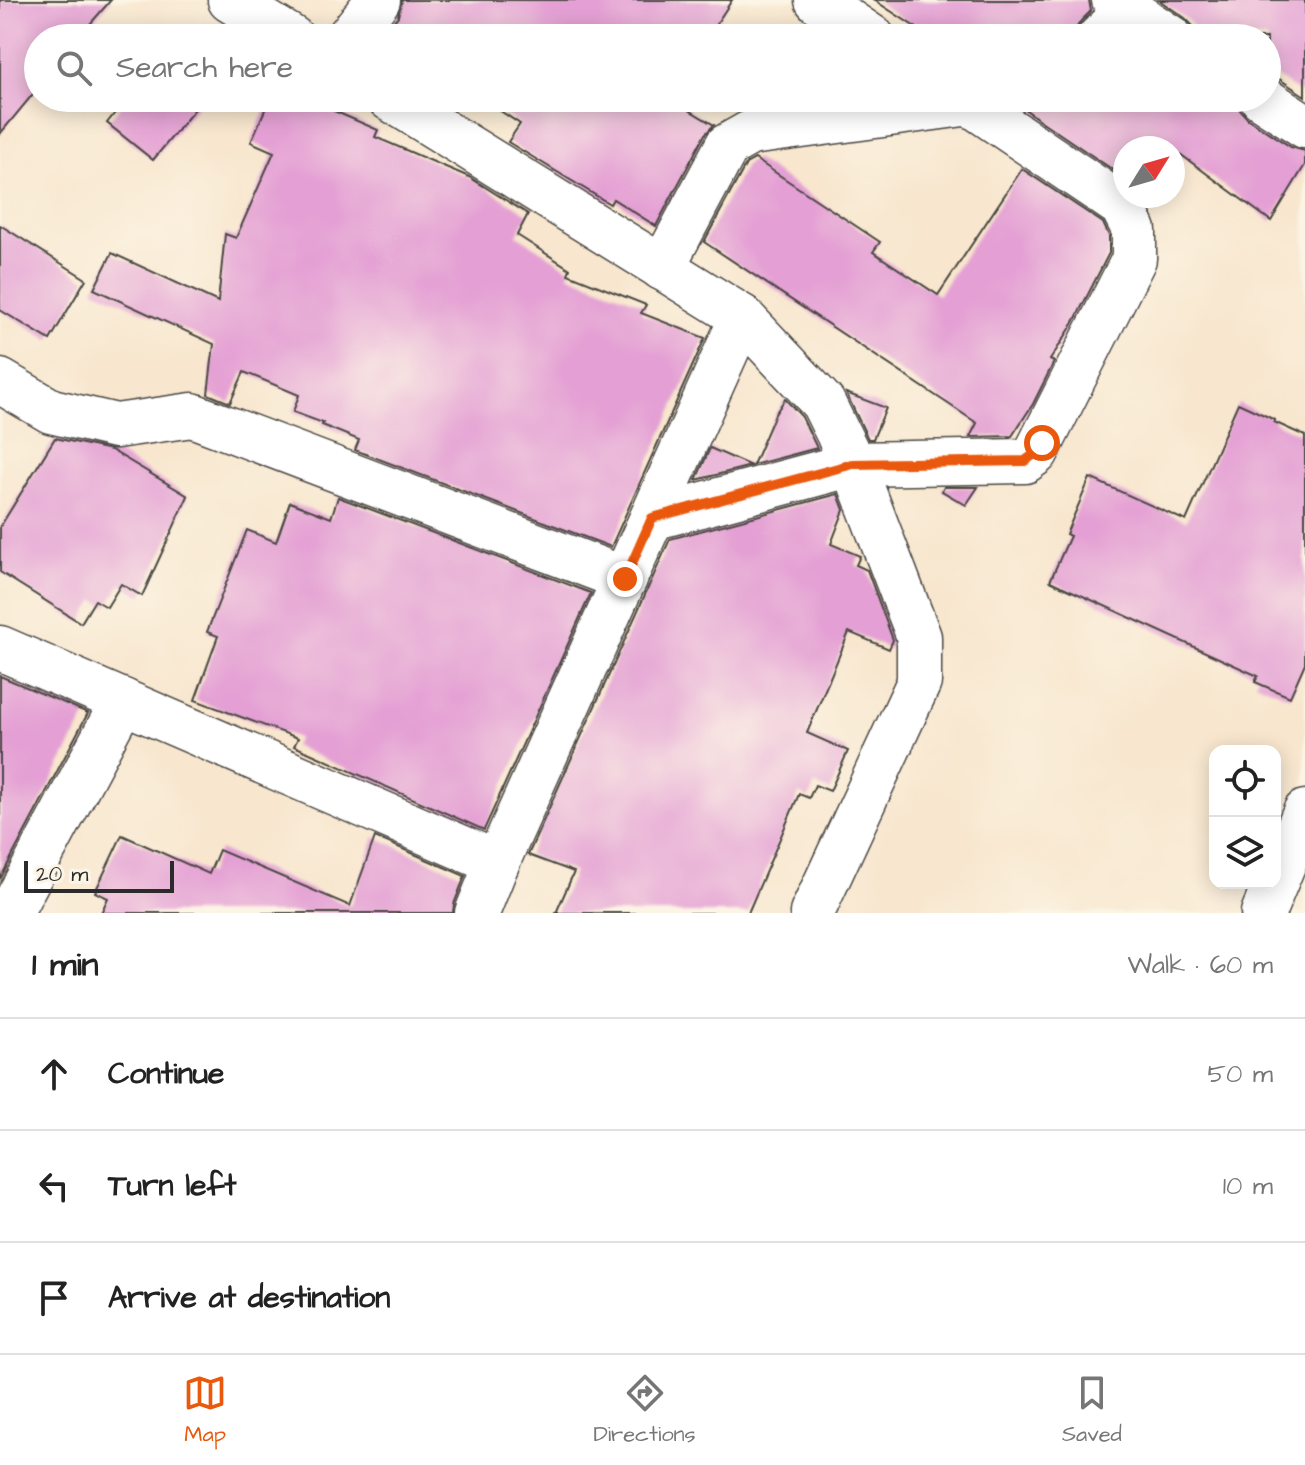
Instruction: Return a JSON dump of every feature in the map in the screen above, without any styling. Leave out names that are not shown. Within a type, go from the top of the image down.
[{"type":"street","points":[[230,0],[269,24]]},
{"type":"street","points":[[359,24],[378,0]]},
{"type":"street","points":[[817,0],[852,24]]},
{"type":"street","points":[[1114,16],[1135,24]]},
{"type":"street","points":[[1281,110],[1305,126]]},
{"type":"street","points":[[411,112],[742,317],[823,403],[853,464],[919,637],[919,682],[812,913]]},
{"type":"street","points":[[662,268],[727,146],[750,133],[896,112]]},
{"type":"street","points":[[652,518],[853,464],[1025,461],[1036,453],[1134,259],[1134,230],[1122,206],[996,112]]},
{"type":"street","points":[[477,913],[742,317]]},
{"type":"street","points":[[0,381],[51,411],[116,426],[192,415],[625,579]]},
{"type":"street","points":[[0,648],[497,863]]},
{"type":"street","points":[[10,913],[123,701]]},
{"type":"street","points":[[1263,913],[1305,812]]},
{"type":"building","points":[[0,0],[111,0],[90,24],[24,24],[24,105],[0,134]]},
{"type":"building","points":[[402,0],[732,0],[716,24],[391,24],[398,16]]},
{"type":"building","points":[[874,0],[1089,0],[1091,11],[1079,24],[911,24]]},
{"type":"building","points":[[1159,0],[1305,0],[1305,96],[1281,80],[1281,24],[1191,24]]},
{"type":"building","points":[[116,112],[192,112],[153,160],[107,123]]},
{"type":"building","points":[[264,112],[336,112],[378,130],[375,137],[469,177],[528,214],[517,235],[570,269],[568,274],[646,305],[641,313],[705,338],[611,547],[355,450],[359,440],[293,412],[299,395],[244,372],[230,403],[208,394],[214,344],[94,289],[112,253],[218,302],[225,234],[236,238],[274,152],[251,142]]},
{"type":"building","points":[[502,112],[692,112],[714,125],[705,134],[656,226],[613,199],[610,204],[508,142],[520,124]]},
{"type":"building","points":[[1029,112],[1242,112],[1291,147],[1305,151],[1305,165],[1271,221],[1185,158],[1185,136],[1113,136],[1113,170]]},
{"type":"building","points":[[755,159],[880,242],[873,252],[938,295],[1022,169],[1103,223],[1109,236],[1109,253],[1073,324],[1050,360],[1054,362],[1033,404],[1012,436],[970,437],[977,423],[704,242],[746,164]]},
{"type":"building","points":[[0,225],[86,279],[50,340],[0,310]]},
{"type":"building","points":[[846,393],[886,408],[873,439],[868,439]]},
{"type":"building","points":[[785,399],[802,417],[817,448],[753,465],[775,414]]},
{"type":"building","points":[[1238,403],[1305,436],[1305,663],[1290,697],[1255,682],[1258,676],[1050,581],[1090,478],[1186,521]]},
{"type":"building","points":[[55,438],[111,450],[188,496],[142,596],[121,584],[107,607],[95,600],[81,623],[0,572],[0,527]]},
{"type":"building","points":[[710,448],[751,466],[696,480]]},
{"type":"building","points":[[944,487],[978,487],[966,505],[942,491]]},
{"type":"building","points":[[838,494],[844,510],[831,544],[860,556],[856,565],[867,570],[893,640],[889,649],[849,632],[807,733],[848,751],[830,791],[815,785],[809,798],[799,794],[748,913],[556,913],[574,872],[528,855],[670,539]]},
{"type":"building","points":[[338,497],[591,593],[484,830],[294,746],[298,738],[195,700],[218,636],[207,632],[247,530],[276,542],[290,502],[331,518]]},
{"type":"building","points":[[0,676],[88,713],[0,879]]},
{"type":"building","points":[[122,835],[209,874],[219,850],[350,906],[375,837],[465,876],[453,913],[101,913],[108,898],[95,892]]},
{"type":"route","points":[[625,579],[652,518],[853,464],[1025,461],[1036,453],[1042,443]]}]
